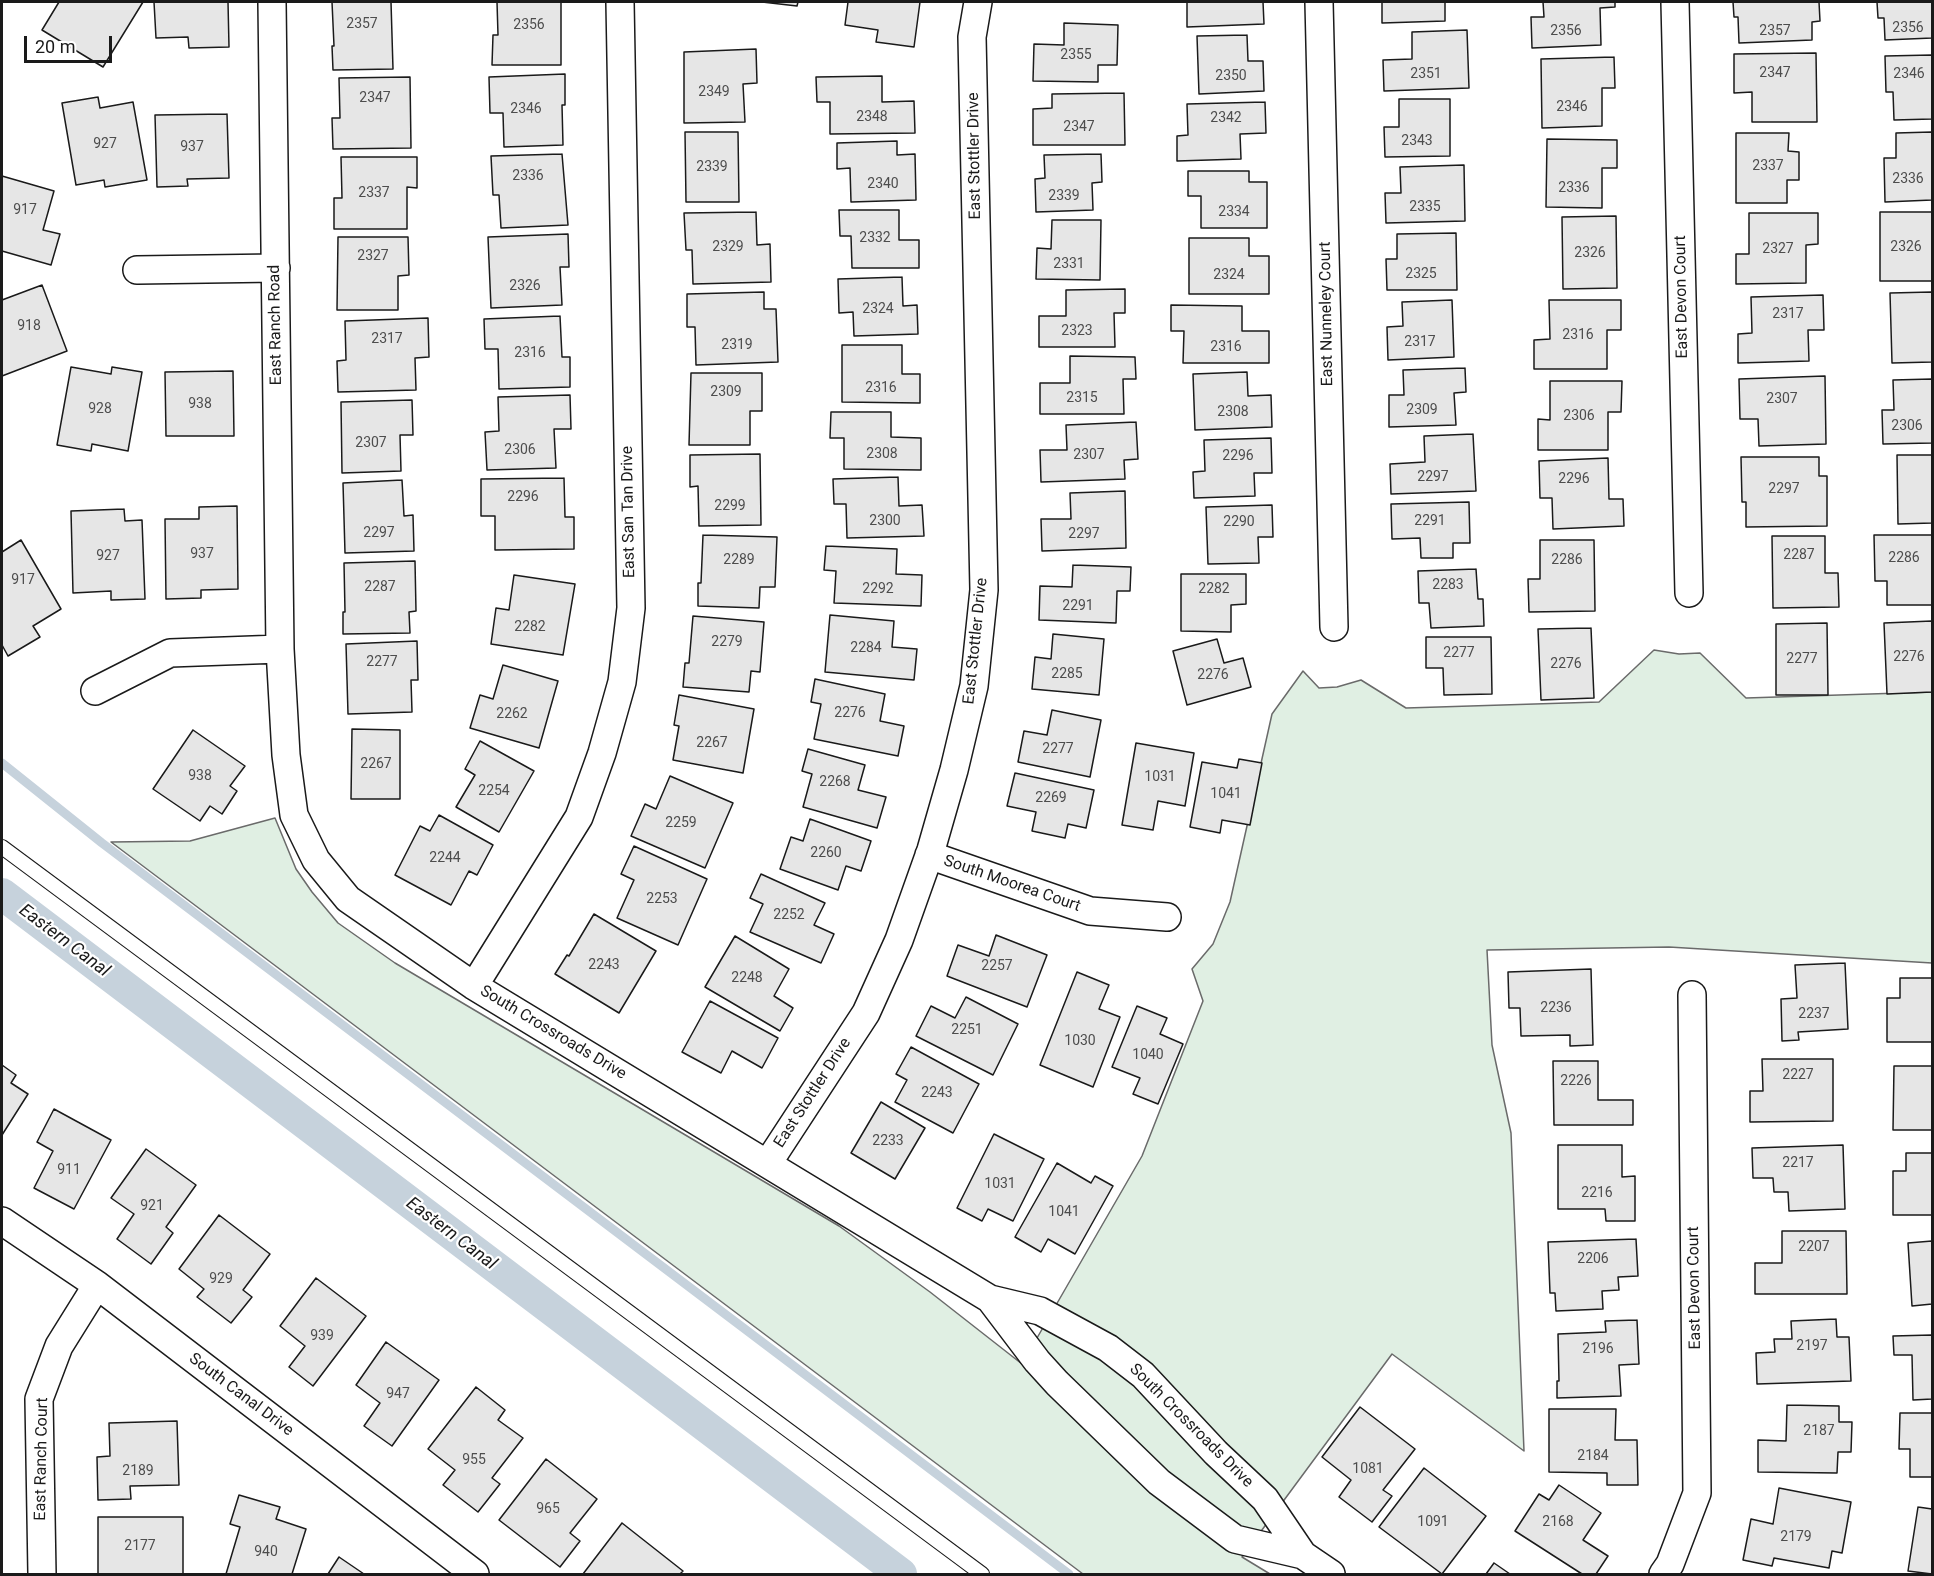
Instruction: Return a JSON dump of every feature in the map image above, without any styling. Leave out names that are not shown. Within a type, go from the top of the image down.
[{"type":"street","name":"East Ranch Road","points":[[272,2],[280,649]]},
{"type":"street","name":"East San Tan Drive","points":[[474,986],[579,817],[602,753],[622,682],[631,608],[621,2]]},
{"type":"street","name":"East Stottler Drive","points":[[768,1163],[866,1013],[898,940],[929,855],[954,770],[974,686],[984,590],[972,37],[978,2]]},
{"type":"street","name":"East Nunneley Court","points":[[1319,2],[1334,627]]},
{"type":"street","name":"East Devon Court","points":[[1675,2],[1689,592]]},
{"type":"street","points":[[137,270],[276,267]]},
{"type":"street","points":[[95,691],[170,653],[280,649]]},
{"type":"street","name":"South Crossroads Drive","points":[[280,649],[286,755],[294,815],[316,860],[348,898],[474,986],[990,1299],[1040,1311],[1108,1348],[1143,1375],[1216,1454],[1265,1499],[1303,1555],[1331,1575]]},
{"type":"street","name":"South Moorea Court","points":[[929,855],[1090,911],[1167,917]]},
{"type":"street","name":"East Devon Court","points":[[1663,1575],[1670,1564],[1697,1493],[1692,995]]},
{"type":"street","name":"South Canal Drive","points":[[2,1221],[97,1285],[476,1575]]},
{"type":"street","name":"East Ranch Court","points":[[42,1575],[39,1399],[59,1346],[97,1285]]},
{"type":"street","name":"South Crossroads Drive","points":[[990,1299],[1037,1361],[1057,1383],[1159,1482],[1235,1539],[1303,1555]]},
{"type":"lane","points":[[2,847],[982,1575]]},
{"type":"green space","points":[[1654,650],[1679,654],[1700,653],[1746,698],[1932,692],[1932,963],[1669,947],[1487,950],[1492,1045],[1511,1133],[1524,1451],[1392,1354],[1242,1557],[1270,1574],[1083,1574],[111,842],[190,841],[275,818],[296,869],[338,923],[395,963],[839,1226],[930,1292],[1022,1364],[1142,1156],[1203,1001],[1192,969],[1213,944],[1230,902],[1272,714],[1303,671],[1319,688],[1337,687],[1361,680],[1406,708],[1599,702]]},
{"type":"building","points":[[59,2],[143,2],[103,67],[42,30]]},
{"type":"building","points":[[154,2],[228,2],[229,47],[189,48],[188,37],[156,38]]},
{"type":"building","points":[[332,2],[391,2],[393,69],[333,70]]},
{"type":"building","points":[[497,2],[561,2],[561,65],[492,65],[493,35],[498,35]]},
{"type":"building","points":[[762,2],[798,2],[797,6]]},
{"type":"building","points":[[848,2],[920,2],[914,47],[876,42],[878,30],[845,25]]},
{"type":"building","points":[[1187,2],[1263,2],[1264,24],[1187,27]]},
{"type":"building","points":[[1382,2],[1445,2],[1445,21],[1382,23]]},
{"type":"building","points":[[1543,2],[1615,2],[1615,7],[1600,8],[1601,45],[1532,48],[1531,17],[1544,17]]},
{"type":"building","points":[[1733,2],[1819,2],[1820,21],[1812,22],[1812,40],[1739,43],[1738,17],[1734,17]]},
{"type":"building","points":[[1877,2],[1932,2],[1932,38],[1885,40],[1884,18],[1878,18]]},
{"type":"building","points":[[1064,23],[1118,25],[1117,65],[1098,65],[1098,82],[1033,81],[1034,44],[1064,45]]},
{"type":"building","points":[[1467,30],[1469,88],[1384,91],[1383,60],[1412,59],[1412,32]]},
{"type":"building","points":[[1247,35],[1248,61],[1263,61],[1264,91],[1199,94],[1197,36]]},
{"type":"building","points":[[756,49],[757,83],[743,84],[745,122],[684,123],[684,52]]},
{"type":"building","points":[[1816,53],[1817,122],[1752,122],[1752,92],[1734,93],[1734,54]]},
{"type":"building","points":[[1932,55],[1932,119],[1894,120],[1893,92],[1886,92],[1885,56]]},
{"type":"building","points":[[1614,57],[1615,88],[1602,88],[1602,126],[1542,128],[1541,59]]},
{"type":"building","points":[[565,74],[565,105],[562,105],[563,145],[504,147],[503,113],[490,113],[489,77]]},
{"type":"building","points":[[882,76],[882,102],[914,101],[915,133],[830,134],[830,102],[817,102],[816,77]]},
{"type":"building","points":[[410,77],[411,148],[333,149],[332,118],[340,118],[339,78]]},
{"type":"building","points":[[1124,93],[1125,145],[1033,145],[1033,109],[1052,108],[1052,94]]},
{"type":"building","points":[[98,97],[100,108],[133,102],[147,180],[105,187],[104,180],[76,185],[62,103]]},
{"type":"building","points":[[1399,99],[1450,99],[1450,156],[1385,157],[1384,127],[1399,127]]},
{"type":"building","points":[[1265,102],[1266,133],[1240,134],[1241,159],[1177,161],[1177,136],[1188,135],[1187,104]]},
{"type":"building","points":[[227,114],[229,178],[187,179],[188,186],[157,187],[155,115]]},
{"type":"building","points":[[685,132],[738,132],[739,202],[686,202]]},
{"type":"building","points":[[1932,132],[1932,200],[1885,202],[1884,158],[1896,158],[1896,133]]},
{"type":"building","points":[[1736,133],[1789,133],[1788,151],[1799,152],[1799,180],[1787,180],[1787,203],[1736,203]]},
{"type":"building","points":[[1547,139],[1617,140],[1617,168],[1602,168],[1602,208],[1546,207]]},
{"type":"building","points":[[897,141],[897,155],[915,154],[916,200],[851,202],[850,168],[837,169],[837,143]]},
{"type":"building","points":[[562,154],[568,225],[501,228],[499,195],[493,195],[491,156]]},
{"type":"building","points":[[1101,154],[1102,182],[1092,183],[1093,210],[1036,212],[1035,179],[1045,178],[1044,155]]},
{"type":"building","points":[[341,157],[417,157],[417,188],[407,187],[407,229],[334,229],[334,198],[342,198]]},
{"type":"building","points":[[1464,165],[1465,221],[1386,223],[1385,193],[1401,193],[1400,167]]},
{"type":"building","points":[[1188,171],[1249,171],[1249,182],[1267,182],[1267,228],[1201,228],[1201,196],[1188,196]]},
{"type":"building","points":[[2,176],[54,191],[43,230],[60,234],[51,265],[2,251]]},
{"type":"building","points":[[839,210],[899,210],[899,240],[919,240],[919,268],[852,268],[851,236],[840,236]]},
{"type":"building","points":[[756,212],[757,245],[770,244],[771,282],[693,284],[692,250],[686,250],[684,213]]},
{"type":"building","points":[[1880,212],[1932,212],[1932,281],[1880,281]]},
{"type":"building","points":[[1749,213],[1818,213],[1818,244],[1806,245],[1806,283],[1736,284],[1736,254],[1749,254]]},
{"type":"building","points":[[1616,216],[1617,288],[1563,289],[1562,217]]},
{"type":"building","points":[[1052,220],[1101,220],[1100,280],[1036,279],[1037,248],[1051,249]]},
{"type":"building","points":[[1456,233],[1457,290],[1387,290],[1386,259],[1397,259],[1397,234]]},
{"type":"building","points":[[568,234],[569,267],[560,267],[562,305],[491,308],[488,237]]},
{"type":"building","points":[[338,237],[408,237],[409,275],[398,276],[398,310],[337,310]]},
{"type":"building","points":[[1189,238],[1249,238],[1249,256],[1269,256],[1269,294],[1189,294]]},
{"type":"building","points":[[902,277],[903,306],[917,305],[918,334],[854,336],[853,312],[839,313],[838,279]]},
{"type":"building","points":[[42,285],[67,351],[2,376],[2,300]]},
{"type":"building","points":[[1125,289],[1125,313],[1114,313],[1115,347],[1039,347],[1039,316],[1066,316],[1066,290]]},
{"type":"building","points":[[764,292],[764,309],[776,309],[778,362],[696,365],[695,327],[687,327],[687,294]]},
{"type":"building","points":[[1932,292],[1932,362],[1892,363],[1890,293]]},
{"type":"building","points":[[1823,295],[1824,330],[1808,330],[1809,361],[1738,363],[1738,334],[1752,333],[1751,297]]},
{"type":"building","points":[[1452,300],[1454,357],[1388,360],[1387,327],[1403,326],[1402,302]]},
{"type":"building","points":[[1549,300],[1621,300],[1621,330],[1607,330],[1607,369],[1534,369],[1534,340],[1550,339]]},
{"type":"building","points":[[1171,305],[1242,306],[1242,331],[1269,331],[1269,363],[1183,363],[1184,331],[1171,331]]},
{"type":"building","points":[[560,316],[562,357],[570,357],[570,387],[499,389],[498,349],[485,349],[484,319]]},
{"type":"building","points":[[428,318],[429,357],[415,358],[416,390],[338,392],[337,361],[346,360],[345,321]]},
{"type":"building","points":[[842,345],[902,345],[902,374],[920,374],[920,403],[842,402]]},
{"type":"building","points":[[1070,356],[1135,357],[1136,379],[1123,379],[1124,414],[1040,414],[1040,383],[1070,383]]},
{"type":"building","points":[[71,367],[111,374],[112,367],[142,372],[128,451],[92,444],[91,451],[57,445]]},
{"type":"building","points":[[1465,368],[1466,392],[1454,393],[1456,425],[1389,427],[1389,395],[1404,395],[1403,370]]},
{"type":"building","points":[[233,371],[234,436],[166,436],[165,372]]},
{"type":"building","points":[[1247,372],[1248,396],[1271,395],[1272,427],[1195,430],[1193,374]]},
{"type":"building","points":[[691,373],[762,373],[762,411],[750,411],[750,445],[689,445]]},
{"type":"building","points":[[1825,376],[1826,444],[1759,446],[1758,419],[1740,419],[1739,379]]},
{"type":"building","points":[[1932,379],[1932,443],[1883,444],[1882,410],[1894,410],[1893,380]]},
{"type":"building","points":[[1550,381],[1622,381],[1621,412],[1608,412],[1608,450],[1538,450],[1538,419],[1550,420]]},
{"type":"building","points":[[570,395],[571,429],[554,429],[556,468],[487,470],[485,432],[499,431],[498,397]]},
{"type":"building","points":[[412,400],[413,435],[400,435],[401,471],[342,473],[341,402]]},
{"type":"building","points":[[831,412],[891,412],[891,437],[921,438],[921,470],[844,469],[844,438],[830,438]]},
{"type":"building","points":[[1136,422],[1138,459],[1124,460],[1125,479],[1041,482],[1040,450],[1067,450],[1066,425]]},
{"type":"building","points":[[1473,434],[1476,491],[1391,494],[1390,464],[1425,462],[1424,436]]},
{"type":"building","points":[[1271,438],[1272,473],[1254,473],[1255,496],[1194,498],[1193,472],[1205,471],[1204,440]]},
{"type":"building","points":[[760,454],[761,525],[699,526],[698,486],[690,487],[690,455]]},
{"type":"building","points":[[1897,455],[1932,455],[1932,523],[1898,524]]},
{"type":"building","points":[[1741,457],[1819,457],[1819,476],[1827,476],[1827,526],[1746,527],[1746,502],[1742,502]]},
{"type":"building","points":[[1608,458],[1609,499],[1623,499],[1624,526],[1553,529],[1552,498],[1540,498],[1539,461]]},
{"type":"building","points":[[898,477],[899,506],[922,505],[924,536],[847,538],[846,504],[834,504],[833,479]]},
{"type":"building","points":[[564,478],[565,517],[574,517],[574,549],[495,550],[495,516],[481,516],[481,479]]},
{"type":"building","points":[[402,480],[404,516],[413,515],[414,551],[345,553],[343,483]]},
{"type":"building","points":[[1125,491],[1126,548],[1042,551],[1041,519],[1071,519],[1070,493]]},
{"type":"building","points":[[1469,502],[1470,543],[1453,543],[1453,558],[1421,558],[1420,538],[1392,539],[1391,504]]},
{"type":"building","points":[[1272,505],[1273,537],[1258,537],[1259,563],[1208,564],[1206,507]]},
{"type":"building","points":[[237,506],[238,589],[201,590],[201,598],[166,599],[165,519],[199,519],[199,507]]},
{"type":"building","points":[[124,509],[125,521],[142,520],[145,599],[111,600],[111,591],[73,593],[71,511]]},
{"type":"building","points":[[703,535],[777,537],[775,587],[760,587],[759,608],[698,606]]},
{"type":"building","points":[[1874,535],[1932,535],[1932,605],[1887,605],[1887,581],[1875,581]]},
{"type":"building","points":[[1772,536],[1825,536],[1825,573],[1838,573],[1839,607],[1773,608]]},
{"type":"building","points":[[21,540],[61,609],[33,626],[40,637],[8,656],[2,645],[2,552]]},
{"type":"building","points":[[1540,540],[1594,540],[1595,611],[1529,612],[1528,579],[1540,579]]},
{"type":"building","points":[[826,546],[897,549],[896,574],[922,575],[921,606],[834,603],[836,571],[824,570]]},
{"type":"building","points":[[415,561],[416,611],[409,612],[410,633],[343,634],[344,563]]},
{"type":"building","points":[[1073,565],[1131,567],[1130,591],[1117,591],[1116,623],[1039,620],[1040,586],[1072,587]]},
{"type":"building","points":[[1476,569],[1478,599],[1483,599],[1484,626],[1431,628],[1429,603],[1419,603],[1418,571]]},
{"type":"building","points":[[1181,574],[1246,574],[1246,604],[1231,605],[1231,632],[1181,631]]},
{"type":"building","points":[[514,575],[575,584],[563,655],[491,644],[496,608],[509,610]]},
{"type":"building","points":[[830,615],[894,621],[892,647],[917,649],[914,680],[825,672]]},
{"type":"building","points":[[693,616],[764,622],[760,672],[751,671],[749,692],[683,687],[685,663],[689,663]]},
{"type":"building","points":[[1932,621],[1932,692],[1887,694],[1884,623]]},
{"type":"building","points":[[1827,623],[1828,695],[1776,695],[1776,624]]},
{"type":"building","points":[[1591,628],[1594,698],[1541,700],[1538,629]]},
{"type":"building","points":[[1053,634],[1104,639],[1099,695],[1032,689],[1035,657],[1051,659]]},
{"type":"building","points":[[1426,637],[1491,637],[1492,694],[1444,695],[1443,668],[1426,668]]},
{"type":"building","points":[[1217,639],[1224,663],[1243,658],[1251,687],[1187,705],[1173,651]]},
{"type":"building","points":[[417,641],[418,680],[411,680],[412,712],[348,714],[346,644]]},
{"type":"building","points":[[503,665],[558,681],[539,748],[470,728],[480,695],[493,699]]},
{"type":"building","points":[[815,679],[885,694],[880,721],[904,726],[898,756],[814,739],[821,704],[811,702]]},
{"type":"building","points":[[679,695],[754,709],[743,773],[673,760],[679,726],[674,725]]},
{"type":"building","points":[[1052,710],[1101,720],[1090,777],[1018,762],[1024,731],[1047,735]]},
{"type":"building","points":[[352,729],[400,730],[400,799],[351,799]]},
{"type":"building","points":[[193,730],[245,766],[230,786],[237,791],[222,814],[210,806],[200,821],[153,789]]},
{"type":"building","points":[[480,741],[534,771],[499,832],[456,807],[475,775],[465,769]]},
{"type":"building","points":[[1136,743],[1194,753],[1185,806],[1158,801],[1153,830],[1122,825]]},
{"type":"building","points":[[808,749],[865,765],[858,790],[886,797],[877,828],[803,807],[812,774],[802,771]]},
{"type":"building","points":[[1239,759],[1262,763],[1250,825],[1222,820],[1220,833],[1190,827],[1202,762],[1237,768]]},
{"type":"building","points":[[1015,773],[1094,790],[1086,828],[1068,824],[1065,838],[1032,831],[1036,812],[1007,806]]},
{"type":"building","points":[[670,776],[733,803],[705,868],[631,836],[645,804],[656,809]]},
{"type":"building","points":[[439,815],[493,845],[477,875],[469,871],[451,905],[395,875],[420,826],[430,831]]},
{"type":"building","points":[[810,819],[871,841],[861,871],[846,866],[838,890],[780,869],[791,837],[803,841]]},
{"type":"building","points":[[634,846],[707,879],[678,945],[617,918],[634,880],[621,874]]},
{"type":"building","points":[[761,874],[825,903],[814,925],[834,934],[821,963],[750,932],[763,904],[750,898]]},
{"type":"building","points":[[594,914],[656,951],[619,1013],[555,974],[567,955],[569,956]]},
{"type":"building","points":[[996,935],[1047,955],[1027,1007],[947,976],[958,945],[989,956]]},
{"type":"building","points":[[735,936],[789,969],[774,996],[793,1008],[780,1031],[705,987]]},
{"type":"building","points":[[1845,963],[1848,1029],[1798,1032],[1799,1040],[1782,1041],[1781,999],[1797,998],[1795,965]]},
{"type":"building","points":[[1591,969],[1593,1045],[1570,1046],[1570,1035],[1521,1036],[1520,1008],[1509,1008],[1508,972]]},
{"type":"building","points":[[1077,972],[1109,985],[1099,1009],[1120,1017],[1093,1087],[1040,1065]]},
{"type":"building","points":[[1900,978],[1932,978],[1932,1042],[1887,1042],[1887,998],[1900,998]]},
{"type":"building","points":[[966,997],[1018,1024],[993,1075],[916,1036],[931,1006],[955,1018]]},
{"type":"building","points":[[710,1001],[778,1038],[762,1068],[732,1051],[721,1073],[682,1052]]},
{"type":"building","points":[[1137,1006],[1167,1018],[1160,1034],[1183,1044],[1158,1104],[1133,1094],[1140,1078],[1112,1067]]},
{"type":"building","points":[[911,1047],[979,1084],[953,1133],[895,1102],[907,1080],[896,1074]]},
{"type":"building","points":[[1762,1059],[1833,1059],[1833,1121],[1750,1122],[1750,1091],[1763,1091]]},
{"type":"building","points":[[1553,1061],[1598,1061],[1598,1100],[1633,1100],[1633,1125],[1554,1125]]},
{"type":"building","points":[[2,1065],[16,1075],[11,1083],[28,1094],[2,1135]]},
{"type":"building","points":[[1894,1066],[1932,1066],[1932,1130],[1893,1130]]},
{"type":"building","points":[[881,1102],[925,1128],[895,1179],[851,1153]]},
{"type":"building","points":[[54,1109],[111,1140],[74,1209],[34,1188],[53,1151],[37,1142]]},
{"type":"building","points":[[994,1134],[1044,1159],[1013,1221],[988,1209],[982,1221],[957,1208]]},
{"type":"building","points":[[1558,1145],[1622,1145],[1622,1177],[1635,1176],[1635,1221],[1606,1221],[1605,1209],[1558,1209]]},
{"type":"building","points":[[1843,1145],[1845,1209],[1789,1211],[1788,1192],[1774,1192],[1773,1178],[1753,1178],[1752,1148]]},
{"type":"building","points":[[146,1149],[196,1185],[166,1227],[173,1233],[151,1264],[117,1239],[134,1214],[111,1198]]},
{"type":"building","points":[[1906,1153],[1932,1153],[1932,1215],[1893,1215],[1893,1171],[1906,1171]]},
{"type":"building","points":[[1057,1163],[1091,1183],[1095,1176],[1113,1186],[1075,1254],[1048,1239],[1041,1252],[1015,1237]]},
{"type":"building","points":[[219,1215],[270,1254],[243,1290],[252,1297],[231,1323],[197,1297],[204,1289],[179,1269]]},
{"type":"building","points":[[1782,1231],[1846,1231],[1847,1294],[1755,1294],[1755,1263],[1782,1263]]},
{"type":"building","points":[[1636,1239],[1638,1276],[1618,1277],[1619,1290],[1602,1291],[1603,1309],[1556,1311],[1555,1293],[1550,1293],[1548,1242]]},
{"type":"building","points":[[1932,1241],[1932,1304],[1912,1306],[1908,1243]]},
{"type":"building","points":[[316,1278],[366,1316],[313,1386],[289,1367],[305,1346],[280,1326]]},
{"type":"building","points":[[1836,1319],[1837,1337],[1849,1337],[1851,1381],[1757,1384],[1756,1353],[1775,1352],[1774,1339],[1792,1339],[1791,1321]]},
{"type":"building","points":[[1637,1320],[1639,1364],[1619,1365],[1621,1396],[1557,1398],[1558,1334],[1606,1332],[1605,1321]]},
{"type":"building","points":[[1932,1335],[1932,1399],[1913,1400],[1912,1355],[1894,1355],[1893,1336]]},
{"type":"building","points":[[386,1342],[439,1380],[392,1446],[364,1426],[380,1403],[356,1385]]},
{"type":"building","points":[[476,1387],[505,1410],[498,1420],[523,1438],[492,1478],[500,1484],[478,1512],[443,1485],[455,1470],[428,1449]]},
{"type":"building","points":[[1787,1405],[1839,1406],[1839,1422],[1852,1422],[1851,1452],[1838,1452],[1837,1473],[1758,1472],[1758,1440],[1786,1441]]},
{"type":"building","points":[[1360,1407],[1415,1449],[1383,1490],[1392,1496],[1372,1522],[1339,1497],[1351,1480],[1322,1457]]},
{"type":"building","points":[[1549,1409],[1616,1409],[1615,1440],[1637,1440],[1638,1485],[1607,1485],[1607,1473],[1549,1472]]},
{"type":"building","points":[[1900,1413],[1932,1413],[1932,1477],[1910,1477],[1910,1449],[1899,1449]]},
{"type":"building","points":[[177,1421],[179,1485],[130,1486],[131,1499],[98,1500],[97,1457],[110,1456],[109,1423]]},
{"type":"building","points":[[546,1459],[597,1499],[570,1533],[580,1541],[560,1567],[499,1520]]},
{"type":"building","points":[[1424,1468],[1486,1516],[1442,1574],[1379,1527]]},
{"type":"building","points":[[1559,1485],[1601,1513],[1583,1540],[1608,1556],[1596,1574],[1582,1574],[1515,1531],[1539,1494],[1549,1500]]},
{"type":"building","points":[[1779,1488],[1851,1502],[1842,1553],[1832,1551],[1829,1568],[1774,1558],[1772,1566],[1743,1560],[1751,1519],[1773,1524]]},
{"type":"building","points":[[239,1495],[280,1507],[276,1519],[306,1529],[292,1574],[226,1574],[240,1527],[230,1524]]},
{"type":"building","points":[[1918,1507],[1932,1509],[1932,1574],[1908,1571]]},
{"type":"building","points":[[98,1517],[183,1517],[183,1574],[98,1574]]},
{"type":"building","points":[[622,1523],[683,1571],[680,1574],[583,1574]]},
{"type":"building","points":[[339,1557],[364,1574],[328,1574]]},
{"type":"building","points":[[1494,1563],[1510,1574],[1486,1574]]},
{"type":"waterway","points":[[2,763],[102,843],[1069,1574]]},
{"type":"waterway","name":"Eastern Canal","points":[[2,894],[901,1574]]}]
